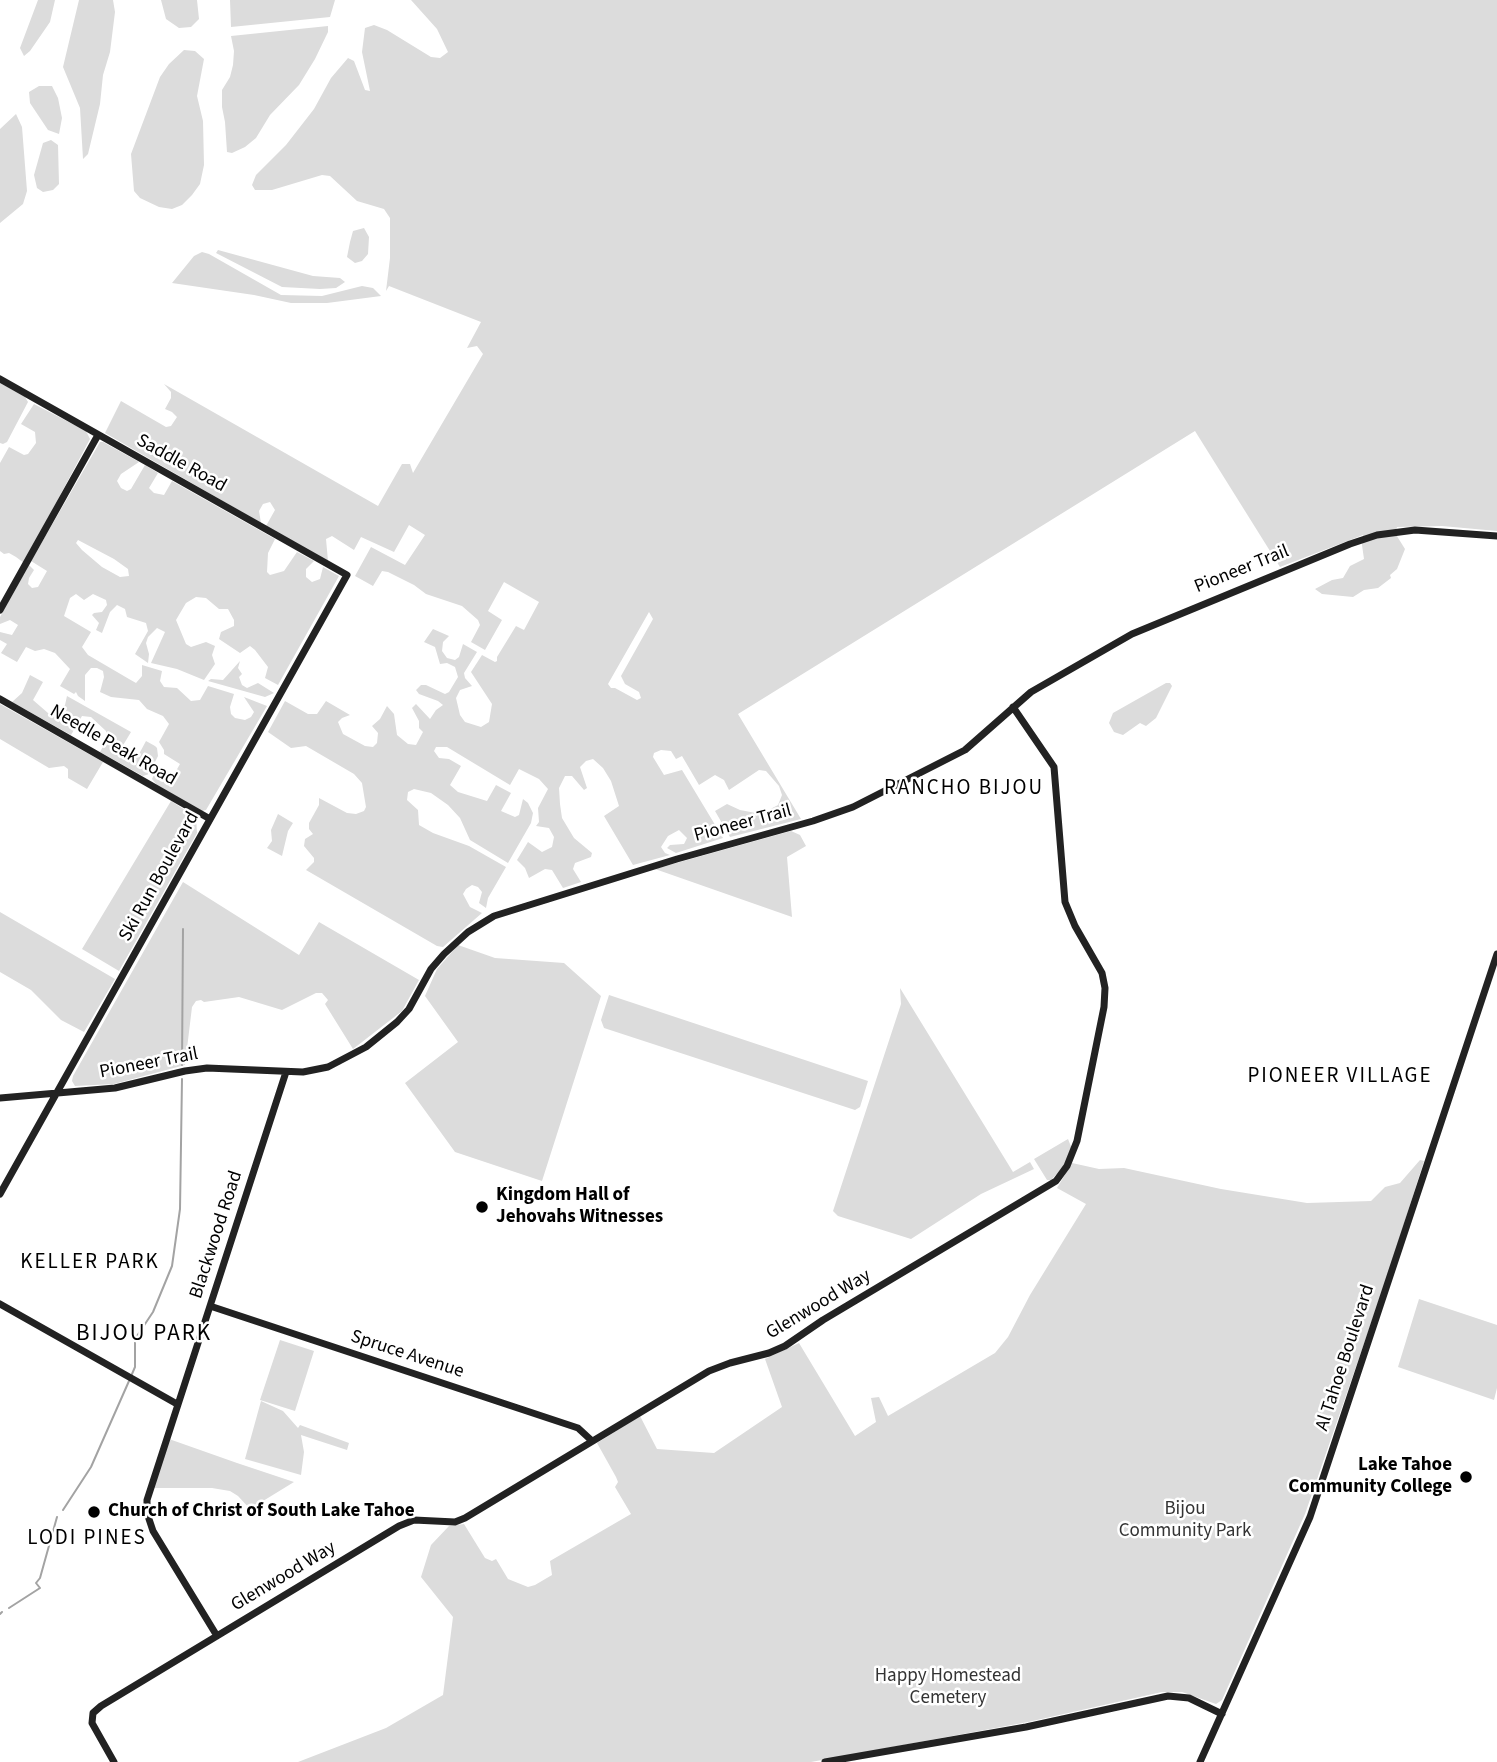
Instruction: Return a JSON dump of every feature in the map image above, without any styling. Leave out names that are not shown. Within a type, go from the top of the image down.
[{"type":"street","name":"Saddle Road","points":[[0,379],[347,575]]},
{"type":"street","points":[[0,610],[98,435]]},
{"type":"street","name":"Pioneer Trail","points":[[0,1098],[124,1087],[207,1068],[286,1072],[323,1069],[373,1041],[409,1009],[431,969],[444,954],[468,932],[494,916],[844,810],[965,750],[1036,689],[1140,630],[1362,540],[1385,533],[1415,530],[1497,536]]},
{"type":"street","name":"Ski Run Boulevard","points":[[0,1194],[347,575]]},
{"type":"street","name":"Needle Peak Road","points":[[0,699],[210,819]]},
{"type":"street","name":"Glenwood Way","points":[[114,1762],[94,1729],[93,1713],[102,1706],[399,1526],[423,1519],[450,1522],[461,1520],[709,1371],[785,1346],[1056,1181],[1067,1166],[1077,1141],[1105,988],[1102,972],[1071,918],[1065,902],[1054,767],[1013,707]]},
{"type":"street","name":"Al Tahoe Boulevard","points":[[1200,1762],[1310,1517],[1497,954]]},
{"type":"street","name":"Blackwood Road","points":[[216,1636],[153,1531],[147,1513],[147,1500],[286,1072]]},
{"type":"street","points":[[0,1304],[177,1404]]},
{"type":"street","name":"Spruce Avenue","points":[[210,1307],[578,1428],[591,1440]]},
{"type":"street","points":[[825,1762],[1026,1727],[1168,1696],[1189,1698],[1222,1714]]},
{"type":"green space","points":[[38,0],[55,0],[50,22],[24,56],[20,48]]},
{"type":"green space","points":[[79,0],[113,0],[115,12],[100,104],[88,154],[83,159],[80,108],[63,67]]},
{"type":"green space","points":[[161,0],[197,0],[199,19],[191,27],[179,28],[166,19]]},
{"type":"green space","points":[[230,0],[335,0],[330,17],[231,27]]},
{"type":"green space","points":[[411,0],[1497,0],[1497,531],[1442,526],[1397,527],[1395,533],[1405,549],[1397,569],[1390,575],[1391,578],[1378,588],[1364,590],[1353,597],[1322,594],[1315,589],[1332,580],[1343,578],[1350,566],[1364,559],[1363,535],[1280,567],[1195,431],[738,714],[801,819],[730,837],[715,811],[727,804],[761,814],[778,805],[782,795],[779,786],[766,771],[759,770],[729,790],[724,780],[715,775],[699,785],[682,756],[676,759],[671,751],[661,750],[654,753],[653,757],[664,775],[682,770],[723,838],[676,853],[667,848],[670,845],[684,844],[687,838],[679,830],[668,836],[661,847],[670,855],[633,865],[604,816],[619,806],[611,781],[593,759],[586,761],[580,767],[587,788],[584,790],[572,776],[565,776],[559,788],[560,804],[562,818],[574,838],[592,853],[591,857],[575,863],[573,869],[581,882],[563,888],[552,870],[545,869],[529,878],[525,868],[517,860],[528,842],[542,852],[552,847],[554,837],[549,828],[536,826],[539,822],[538,808],[548,789],[539,779],[519,769],[510,785],[447,747],[436,747],[434,751],[439,758],[449,759],[461,766],[450,785],[458,792],[487,801],[496,785],[511,793],[501,811],[515,817],[519,815],[523,799],[533,813],[531,823],[508,863],[470,840],[460,818],[448,805],[431,793],[414,789],[408,792],[407,800],[418,810],[419,825],[469,846],[506,867],[488,898],[486,908],[479,903],[482,892],[478,887],[472,885],[466,889],[463,894],[470,907],[482,913],[443,947],[437,946],[306,870],[314,862],[314,858],[304,846],[305,839],[313,834],[309,823],[319,805],[319,798],[347,813],[356,814],[364,811],[366,807],[362,783],[354,774],[306,746],[291,748],[268,732],[285,701],[308,714],[317,714],[326,701],[350,715],[338,722],[343,734],[365,746],[373,747],[377,743],[378,733],[372,726],[380,719],[387,706],[394,714],[397,735],[408,744],[416,745],[423,732],[412,708],[416,704],[430,719],[443,705],[416,690],[421,685],[426,685],[445,694],[458,677],[455,667],[447,663],[440,664],[435,647],[424,642],[433,629],[449,636],[443,642],[442,651],[447,658],[455,660],[459,657],[463,644],[477,652],[464,673],[472,686],[460,690],[456,698],[460,715],[465,722],[481,727],[489,722],[492,704],[471,672],[482,655],[497,661],[516,626],[524,630],[539,602],[504,582],[488,611],[502,620],[485,650],[471,642],[480,625],[462,606],[426,594],[388,572],[382,571],[373,586],[355,576],[371,547],[405,565],[425,535],[409,525],[394,552],[361,537],[354,550],[332,536],[326,539],[328,561],[266,526],[275,510],[270,502],[263,504],[259,511],[261,523],[105,433],[121,401],[166,427],[171,426],[177,417],[165,409],[171,392],[164,384],[378,506],[402,464],[410,464],[413,473],[483,354],[477,346],[467,348],[481,322],[389,286],[386,291],[390,258],[390,218],[384,209],[357,201],[330,176],[322,175],[272,190],[255,190],[252,185],[256,175],[286,145],[314,109],[331,78],[348,58],[354,61],[365,90],[370,91],[362,52],[365,28],[374,25],[387,30],[431,57],[440,58],[448,52],[437,29]],"holes":[[[649,612],[653,619],[621,676],[625,684],[639,692],[641,698],[637,700],[608,684]]]},
{"type":"green space","points":[[328,26],[328,32],[315,59],[299,85],[270,115],[256,138],[245,147],[232,153],[227,152],[222,90],[233,65],[231,36]]},
{"type":"green space","points":[[184,50],[195,51],[204,59],[197,96],[203,121],[204,165],[200,184],[192,195],[182,205],[172,209],[159,207],[140,198],[134,191],[131,154],[160,77]]},
{"type":"green space","points":[[39,86],[52,86],[58,98],[62,118],[59,134],[48,130],[30,103],[29,92]]},
{"type":"green space","points":[[16,114],[22,127],[27,191],[23,204],[0,223],[0,129]]},
{"type":"green space","points":[[51,140],[58,145],[59,184],[53,190],[43,192],[37,188],[34,175],[43,143]]},
{"type":"green space","points":[[364,228],[369,237],[368,254],[362,261],[355,263],[347,257],[350,242],[353,231]]},
{"type":"green space","points":[[218,250],[313,276],[340,278],[345,282],[336,288],[282,287],[216,253]]},
{"type":"green space","points":[[202,252],[281,295],[322,296],[362,286],[373,288],[381,296],[327,303],[291,303],[172,283],[194,256]]},
{"type":"green space","points":[[0,383],[25,397],[28,402],[7,442],[3,444],[0,443]]},
{"type":"green space","points":[[34,404],[86,431],[90,439],[24,563],[9,553],[0,551],[0,463],[9,447],[24,455],[28,454],[36,443],[35,432],[21,424]]},
{"type":"green space","points":[[100,442],[103,442],[139,462],[121,474],[117,481],[121,488],[127,491],[131,489],[145,465],[158,473],[149,488],[154,493],[164,495],[172,481],[275,539],[268,553],[267,572],[270,575],[284,571],[297,552],[314,561],[306,569],[306,577],[312,582],[320,579],[323,567],[339,576],[278,685],[265,678],[268,667],[250,646],[240,653],[219,639],[221,632],[234,626],[234,620],[228,609],[219,609],[206,598],[196,597],[186,603],[176,620],[186,644],[191,647],[206,642],[215,646],[212,655],[215,664],[204,680],[177,669],[151,663],[165,632],[157,628],[148,637],[148,663],[135,654],[148,631],[146,623],[127,617],[125,609],[117,605],[110,612],[102,633],[96,630],[99,623],[92,615],[102,612],[107,605],[106,600],[93,594],[84,600],[76,594],[70,598],[64,616],[91,632],[82,647],[88,655],[136,683],[142,676],[142,665],[162,671],[160,681],[164,687],[177,688],[191,701],[200,700],[208,686],[234,694],[230,707],[235,718],[245,720],[254,712],[244,697],[267,706],[206,810],[202,811],[157,785],[152,779],[158,766],[157,777],[168,785],[180,764],[164,754],[159,742],[169,724],[163,716],[147,709],[139,700],[111,697],[100,692],[104,677],[103,671],[97,668],[91,668],[85,675],[85,701],[76,692],[74,694],[60,686],[70,669],[55,653],[26,647],[17,662],[1,653],[7,644],[0,640],[0,632],[12,635],[18,625],[10,620],[0,624],[0,617],[29,565],[34,570],[28,584],[32,588],[38,587],[47,571],[31,561]],"holes":[[[78,540],[128,569],[129,576],[120,577],[102,567],[76,543]]]},
{"type":"green space","points":[[240,661],[238,668],[242,674],[239,677],[242,685],[247,688],[258,683],[274,693],[265,697],[208,681],[223,680]]},
{"type":"green space","points":[[30,675],[43,682],[33,700],[48,713],[57,717],[67,696],[131,732],[122,747],[131,754],[139,754],[146,741],[155,746],[158,756],[149,774],[143,776],[100,752],[107,739],[106,731],[91,717],[82,716],[71,735],[12,702],[22,693]]},
{"type":"green space","points":[[1166,683],[1172,686],[1156,718],[1146,726],[1140,723],[1123,735],[1114,732],[1109,723],[1113,713]]},
{"type":"green space","points":[[0,704],[103,762],[87,789],[68,778],[68,769],[64,766],[49,768],[0,739]]},
{"type":"green space","points":[[171,801],[196,817],[197,833],[119,971],[82,949]]},
{"type":"green space","points":[[278,814],[293,823],[288,831],[282,856],[267,848],[272,841],[271,830]]},
{"type":"green space","points":[[791,831],[800,835],[806,846],[787,857],[792,917],[655,869]]},
{"type":"green space","points":[[183,882],[299,955],[319,922],[419,980],[402,1011],[353,1049],[325,1004],[328,1000],[322,993],[316,993],[282,1010],[239,997],[204,1002],[201,1000],[196,1001],[192,1007],[185,1065],[114,1084],[75,1086],[73,1076]]},
{"type":"green space","points":[[0,912],[115,979],[84,1032],[61,1020],[31,990],[0,972]]},
{"type":"green space","points":[[458,945],[495,958],[564,963],[601,996],[542,1181],[455,1152],[405,1083],[458,1042],[425,996],[437,969]]},
{"type":"green space","points":[[900,988],[1013,1172],[1030,1162],[1034,1169],[981,1194],[911,1239],[838,1216],[833,1211],[901,1004]]},
{"type":"green space","points":[[609,995],[868,1081],[860,1107],[855,1110],[604,1028],[601,1020]]},
{"type":"green space","points":[[1068,1139],[1072,1149],[1063,1167],[1051,1180],[1047,1180],[1034,1159]]},
{"type":"green space","points":[[1420,1160],[1424,1161],[1386,1280],[1305,1514],[1222,1700],[1216,1704],[1182,1692],[1162,1692],[1028,1722],[811,1762],[298,1762],[386,1728],[443,1695],[453,1617],[421,1577],[431,1545],[449,1526],[464,1524],[485,1558],[492,1561],[496,1559],[508,1579],[528,1587],[535,1585],[552,1575],[550,1561],[631,1514],[615,1487],[618,1482],[616,1477],[597,1443],[640,1416],[657,1449],[714,1453],[782,1407],[765,1359],[799,1343],[855,1436],[876,1422],[871,1398],[879,1397],[888,1416],[995,1353],[1008,1337],[1030,1295],[1086,1204],[1057,1188],[1072,1163],[1099,1169],[1124,1168],[1221,1189],[1307,1203],[1371,1201],[1385,1187],[1400,1183]]},
{"type":"green space","points":[[1419,1299],[1497,1325],[1497,1388],[1494,1400],[1398,1367]]},
{"type":"green space","points":[[280,1340],[314,1351],[295,1411],[260,1400]]},
{"type":"green space","points":[[261,1401],[283,1411],[298,1428],[300,1425],[349,1443],[347,1450],[301,1435],[304,1452],[301,1475],[245,1459]]},
{"type":"green space","points":[[169,1439],[294,1482],[250,1509],[230,1491],[212,1488],[154,1488]]},
{"type":"waterway","points":[[182,1065],[183,929]]},
{"type":"waterway","points":[[132,1374],[135,1367],[135,1339],[153,1312],[172,1266],[180,1209],[182,1079]]},
{"type":"waterway","points":[[63,1510],[91,1467],[129,1381]]},
{"type":"waterway","points":[[9,1608],[40,1588],[36,1583],[40,1578],[57,1517]]},
{"type":"place","name":"Kingdom Hall of Jehovahs Witnesses","points":[[482,1207]]},
{"type":"place","name":"Lake Tahoe Community College","points":[[1466,1477]]},
{"type":"place","name":"Church of Christ of South Lake Tahoe","points":[[94,1512]]},
{"type":"district","name":"RANCHO BIJOU","points":[[964,789]]},
{"type":"district","name":"PIONEER VILLAGE","points":[[1340,1077]]},
{"type":"district","name":"KELLER PARK","points":[[90,1263]]},
{"type":"district","name":"BIJOU PARK","points":[[144,1335]]},
{"type":"district","name":"LODI PINES","points":[[87,1539]]},
{"type":"park label","name":"Bijou Community Park","points":[[1185,1521]]},
{"type":"park label","name":"Happy Homestead Cemetery","points":[[948,1688]]}]
